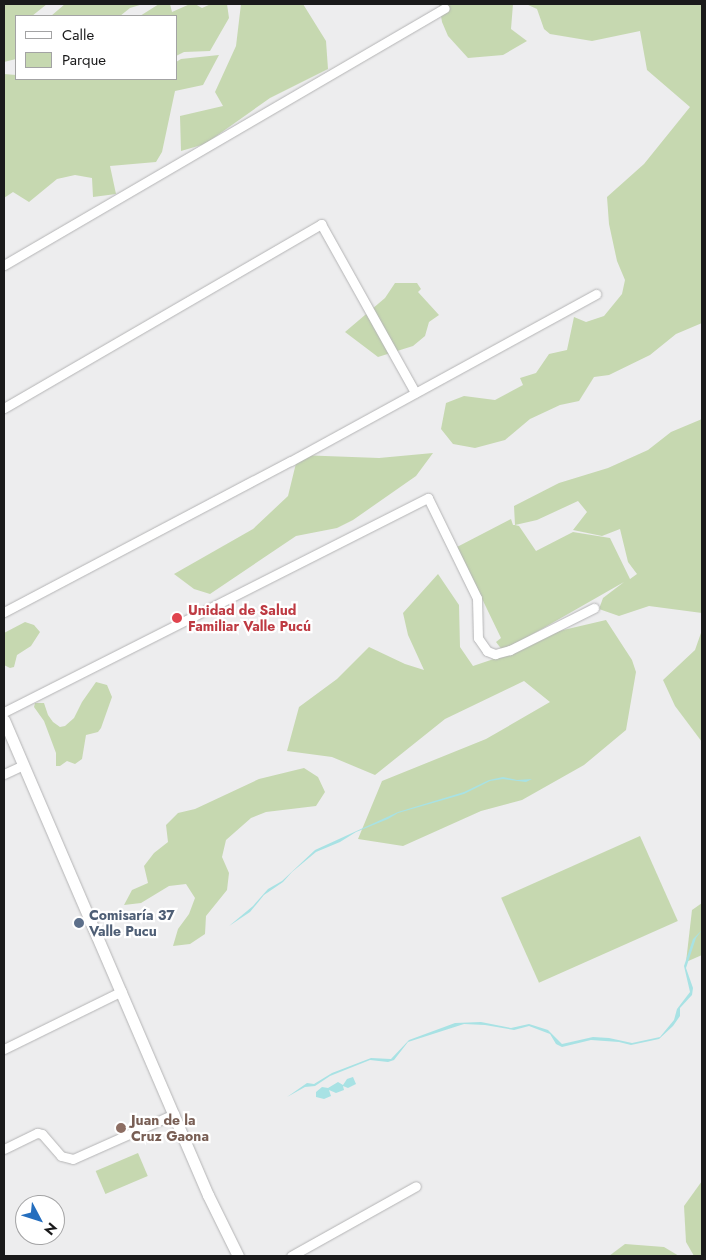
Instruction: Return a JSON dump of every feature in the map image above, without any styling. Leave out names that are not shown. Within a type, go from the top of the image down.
[{"type":"main road","points":[[4,720],[208,1195],[238,1256]]},
{"type":"street","points":[[4,265],[445,8]]},
{"type":"street","points":[[4,408],[321,224],[415,392]]},
{"type":"street","points":[[4,612],[282,466],[596,294]]},
{"type":"street","points":[[4,712],[428,498],[477,598],[478,638],[487,651],[495,654],[510,650],[594,608]]},
{"type":"street","points":[[4,774],[23,765]]},
{"type":"street","points":[[4,1049],[122,991]]},
{"type":"street","points":[[4,1149],[37,1134],[42,1134],[61,1156],[72,1159],[174,1114]]},
{"type":"street","points":[[291,1256],[416,1186]]},
{"type":"green space","points":[[4,4],[47,4],[33,15],[15,15],[15,59],[4,62]]},
{"type":"green space","points":[[65,4],[143,4],[130,8],[121,15],[52,15]]},
{"type":"green space","points":[[159,4],[170,4],[172,12],[190,4],[195,4],[202,8],[211,4],[227,4],[229,18],[210,51],[184,52],[178,55],[178,15],[142,15]]},
{"type":"green space","points":[[241,4],[303,4],[326,41],[328,69],[270,98],[205,144],[181,151],[180,116],[223,106],[215,92],[236,46]]},
{"type":"green space","points":[[439,4],[513,4],[511,29],[527,41],[503,55],[468,58],[448,36],[442,22]]},
{"type":"green space","points":[[526,4],[702,4],[702,323],[676,334],[650,355],[609,375],[594,377],[579,401],[560,405],[530,419],[505,440],[475,448],[453,444],[441,429],[446,403],[464,396],[495,400],[523,385],[520,378],[536,373],[549,354],[567,350],[574,317],[586,322],[604,316],[622,294],[625,280],[617,261],[609,224],[607,197],[644,164],[690,107],[647,70],[640,31],[592,41],[550,34],[544,29],[537,9]]},
{"type":"green space","points":[[219,55],[203,85],[175,91],[162,152],[156,162],[110,166],[116,194],[93,197],[92,178],[75,175],[57,179],[29,202],[13,192],[4,198],[4,74],[15,75],[15,80],[178,80],[178,61]]},
{"type":"green space","points":[[395,283],[417,283],[421,289],[418,292],[439,315],[429,322],[425,336],[413,346],[378,357],[345,332],[385,298]]},
{"type":"green space","points":[[702,419],[702,613],[649,606],[619,616],[599,609],[603,598],[624,582],[503,651],[496,642],[501,638],[457,547],[511,519],[513,525],[515,525],[514,506],[559,483],[608,468],[648,450],[671,432]],"holes":[[[578,501],[587,512],[573,530],[602,536],[620,529],[628,562],[637,574],[630,579],[610,538],[573,532],[536,551],[519,526],[515,525],[537,520]]]},
{"type":"green space","points":[[433,453],[416,476],[353,520],[337,528],[296,536],[210,594],[194,589],[174,574],[253,529],[288,496],[298,455],[379,458]]},
{"type":"green space","points":[[438,574],[459,605],[460,647],[473,666],[520,650],[559,631],[606,620],[632,660],[636,672],[626,730],[584,765],[522,800],[481,811],[403,846],[358,839],[382,781],[486,739],[550,702],[524,681],[445,719],[375,775],[332,757],[287,751],[299,707],[337,679],[369,647],[405,664],[424,670],[408,635],[403,613]]},
{"type":"green space","points":[[25,622],[34,625],[40,632],[31,646],[17,655],[14,667],[10,668],[4,665],[4,633]]},
{"type":"green space","points":[[702,630],[702,742],[675,706],[663,680],[695,650]]},
{"type":"green space","points":[[96,682],[107,685],[112,697],[101,728],[98,732],[86,735],[82,759],[75,764],[67,761],[60,766],[56,766],[56,753],[44,721],[34,707],[35,703],[44,703],[48,715],[53,722],[60,727],[65,726],[74,718],[82,702]]},
{"type":"green space","points":[[304,768],[318,777],[325,792],[316,806],[266,812],[251,818],[226,840],[222,857],[229,873],[227,890],[206,916],[205,934],[190,944],[173,946],[178,929],[189,914],[195,898],[186,884],[169,886],[141,903],[124,905],[132,890],[148,883],[144,866],[154,853],[168,842],[166,825],[178,813],[195,809],[259,779]]},
{"type":"green space","points":[[640,836],[678,921],[539,983],[501,898]]},
{"type":"green space","points":[[702,903],[702,955],[686,962],[692,910]]},
{"type":"green space","points":[[138,1153],[148,1176],[105,1194],[96,1171]]},
{"type":"green space","points":[[702,1181],[702,1256],[694,1256],[686,1242],[684,1206]]},
{"type":"green space","points":[[625,1244],[664,1247],[679,1256],[609,1256]]},
{"type":"water","points":[[503,777],[517,780],[532,779],[526,782],[503,779],[490,781],[464,794],[398,813],[356,832],[340,842],[316,852],[283,882],[264,895],[250,912],[229,926],[253,906],[268,889],[282,881],[315,850],[398,812],[464,792],[489,780]]},
{"type":"water","points":[[702,930],[696,938],[686,968],[693,988],[692,995],[680,1008],[680,1016],[673,1026],[659,1039],[631,1045],[591,1040],[562,1047],[556,1044],[550,1034],[529,1026],[514,1030],[485,1025],[464,1024],[408,1042],[394,1060],[388,1062],[370,1060],[330,1076],[315,1086],[305,1087],[287,1097],[307,1083],[314,1084],[332,1073],[371,1058],[391,1059],[409,1040],[455,1023],[481,1022],[511,1028],[529,1024],[548,1030],[562,1044],[593,1037],[632,1043],[660,1037],[674,1020],[677,1009],[690,992],[684,966],[693,939]]},
{"type":"water","points":[[353,1077],[356,1084],[348,1088],[343,1086],[344,1090],[336,1093],[329,1090],[331,1096],[324,1099],[316,1097],[316,1092],[322,1087],[328,1088],[338,1082],[343,1085],[347,1079]]},
{"type":"place","name":"Unidad de Salud Familiar Valle Pucú","points":[[177,618]]},
{"type":"place","name":"Comisaría 37 Valle Pucu","points":[[79,923]]},
{"type":"place","name":"Juan de la Cruz Gaona","points":[[121,1128]]}]
